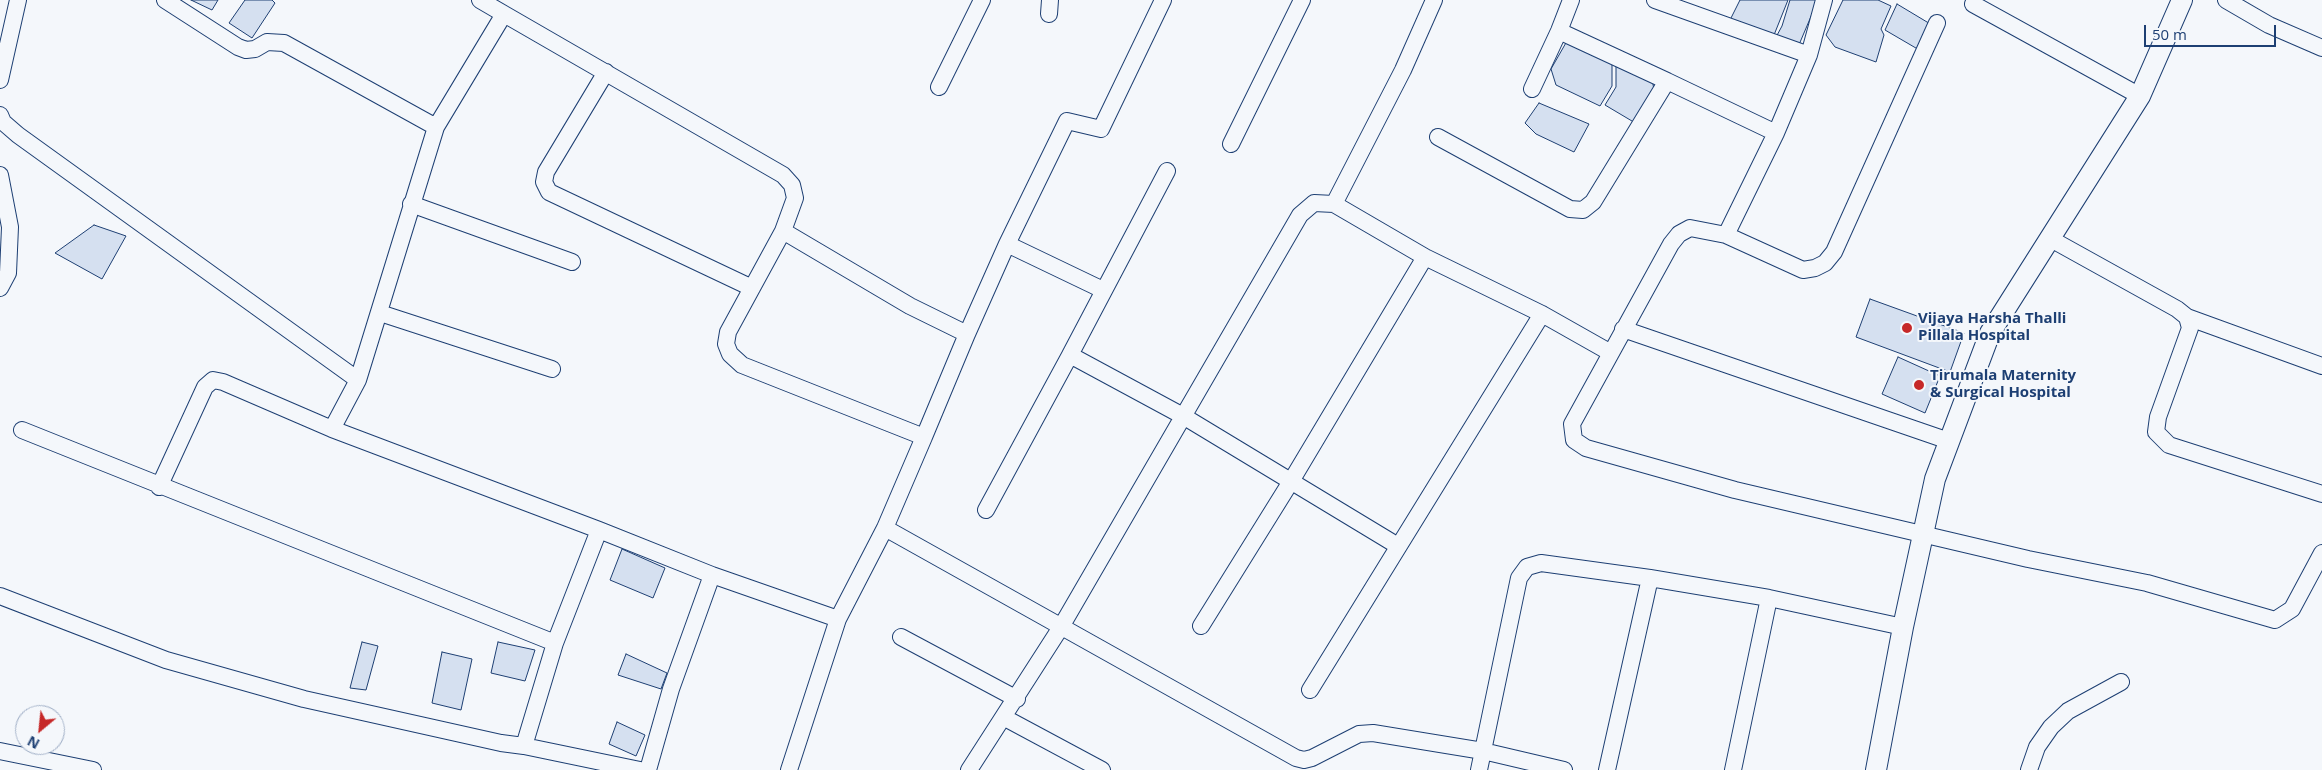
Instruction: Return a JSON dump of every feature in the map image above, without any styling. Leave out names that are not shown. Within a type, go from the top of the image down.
[{"type":"street","points":[[0,80],[18,0]]},
{"type":"street","points":[[165,0],[238,47],[246,50],[254,49],[267,42],[284,43],[436,127]]},
{"type":"street","points":[[480,0],[783,175],[792,185],[795,198],[783,231],[728,332],[726,344],[730,354],[742,365],[924,437]]},
{"type":"street","points":[[939,88],[982,0]]},
{"type":"street","points":[[789,770],[838,619],[885,528],[1007,244],[1067,121],[1100,130],[1163,0]]},
{"type":"street","points":[[1231,144],[1302,0]]},
{"type":"street","points":[[1334,204],[1403,70],[1434,0]]},
{"type":"street","points":[[1532,89],[1559,32],[1571,0]]},
{"type":"street","points":[[1655,0],[1809,55]]},
{"type":"street","points":[[1726,235],[1776,133],[1809,55],[1824,0]]},
{"type":"street","points":[[1876,770],[1902,627],[1935,479],[1990,334],[2140,96],[2182,0]]},
{"type":"street","points":[[2226,0],[2269,24],[2322,48]]},
{"type":"street","points":[[1973,4],[2140,96]]},
{"type":"street","points":[[332,429],[358,380],[436,127],[504,14]]},
{"type":"street","points":[[1937,23],[1834,252],[1825,263],[1816,268],[1803,270],[1726,235],[1690,228],[1679,234],[1671,244],[1572,424],[1574,440],[1586,448],[1735,490],[2028,559],[2147,583],[2275,620],[2292,609],[2322,553]]},
{"type":"street","points":[[1559,32],[1776,133]]},
{"type":"street","points":[[606,72],[546,172],[544,182],[549,192],[752,288]]},
{"type":"street","points":[[1438,137],[1570,210],[1584,210],[1593,202],[1667,82]]},
{"type":"street","points":[[0,115],[3,122],[18,135],[358,380]]},
{"type":"street","points":[[986,510],[1167,171]]},
{"type":"street","points":[[0,175],[10,227],[8,273],[0,288]]},
{"type":"street","points":[[969,770],[1005,718],[1061,627],[1300,215],[1314,203],[1334,204],[1426,256],[1542,314],[1611,354]]},
{"type":"street","points":[[411,204],[572,262]]},
{"type":"street","points":[[783,231],[910,306],[967,334]]},
{"type":"street","points":[[2049,238],[2177,309],[2187,317],[2322,366]]},
{"type":"street","points":[[1007,244],[1103,290]]},
{"type":"street","points":[[1201,626],[1290,483],[1426,256]]},
{"type":"street","points":[[380,312],[552,369]]},
{"type":"street","points":[[1310,690],[1542,314]]},
{"type":"street","points":[[2187,317],[2190,328],[2158,417],[2156,432],[2168,444],[2322,494]]},
{"type":"street","points":[[1624,330],[1949,441]]},
{"type":"street","points":[[1070,355],[1183,416],[1290,483],[1398,546]]},
{"type":"street","points":[[159,487],[205,387],[213,380],[224,382],[332,429],[599,530],[712,576],[838,619]]},
{"type":"street","points":[[22,430],[159,487],[555,643]]},
{"type":"street","points":[[885,528],[1296,758],[1304,760],[1312,758],[1359,734],[1373,733],[1482,752],[1564,770]]},
{"type":"street","points":[[524,746],[555,643],[599,530]]},
{"type":"street","points":[[1478,770],[1519,578],[1526,567],[1542,563],[1650,578],[1769,598],[1902,627]]},
{"type":"street","points":[[648,770],[671,689],[712,576]]},
{"type":"street","points":[[1607,770],[1650,578]]},
{"type":"street","points":[[0,596],[166,660],[304,699],[501,743],[640,770]]},
{"type":"street","points":[[1733,770],[1769,598]]},
{"type":"street","points":[[901,637],[1017,699]]},
{"type":"street","points":[[2029,770],[2037,747],[2051,727],[2068,711],[2121,682]]},
{"type":"street","points":[[1005,718],[1102,770]]},
{"type":"street","points":[[0,750],[93,770]]},
{"type":"building","points":[[191,0],[218,0],[212,10]]},
{"type":"building","points":[[245,0],[272,0],[275,3],[252,38],[229,23]]},
{"type":"building","points":[[1740,0],[1788,0],[1774,35],[1730,20]]},
{"type":"building","points":[[1790,0],[1818,0],[1798,47],[1775,39],[1782,26]]},
{"type":"building","points":[[1843,0],[1878,0],[1891,6],[1881,29],[1884,35],[1876,62],[1835,47],[1826,35]]},
{"type":"building","points":[[1897,4],[1932,25],[1921,51],[1885,30]]},
{"type":"building","points":[[1567,41],[1612,63],[1612,86],[1600,106],[1556,85],[1551,69]]},
{"type":"building","points":[[1616,66],[1652,79],[1655,95],[1637,124],[1605,105],[1616,87]]},
{"type":"building","points":[[1539,103],[1589,124],[1574,152],[1536,134],[1525,123]]},
{"type":"building","points":[[94,225],[126,236],[102,279],[55,253]]},
{"type":"building","points":[[1870,299],[1964,333],[1950,372],[1856,337]]},
{"type":"building","points":[[1898,357],[1940,376],[1925,413],[1882,394]]},
{"type":"building","points":[[622,549],[665,568],[653,598],[610,580]]},
{"type":"building","points":[[362,642],[378,646],[366,690],[350,688]]},
{"type":"building","points":[[498,642],[535,650],[525,681],[491,673]]},
{"type":"building","points":[[442,652],[472,659],[461,710],[432,703]]},
{"type":"building","points":[[626,654],[667,673],[661,689],[618,675]]},
{"type":"building","points":[[617,722],[645,735],[636,756],[609,744]]},
{"type":"place","name":"Vijaya Harsha Thalli Pillala Hospital","points":[[1907,328]]},
{"type":"place","name":"Tirumala Maternity & Surgical Hospital","points":[[1919,385]]}]
